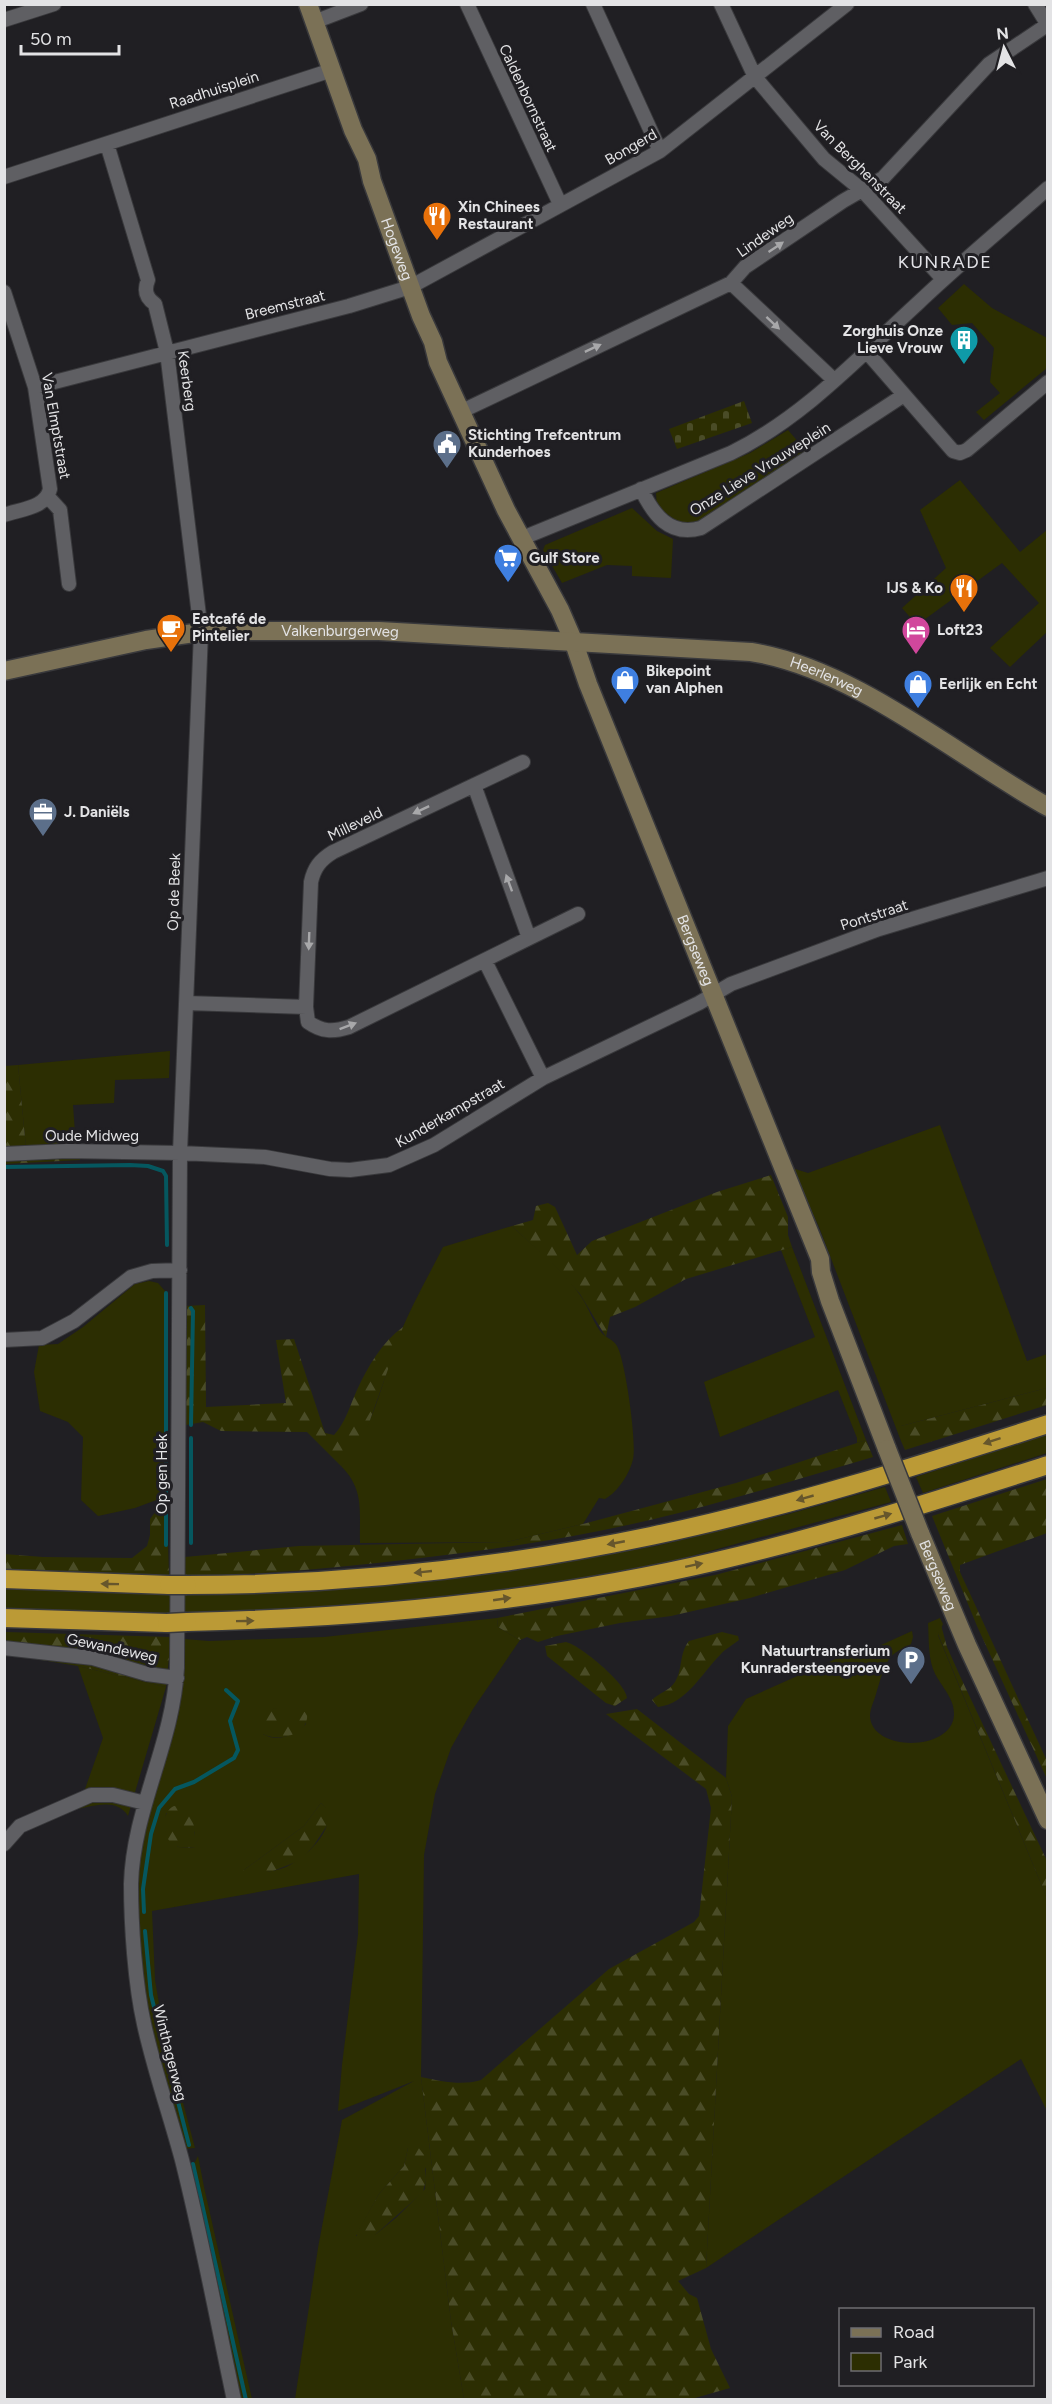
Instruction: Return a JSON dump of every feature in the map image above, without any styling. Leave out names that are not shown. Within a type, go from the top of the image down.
[{"type":"highway","points":[[4,1579],[178,1585],[289,1583],[394,1575],[497,1563],[652,1536],[792,1502],[1047,1424]]},
{"type":"highway","points":[[4,1618],[167,1623],[263,1621],[479,1603],[591,1586],[717,1561],[898,1512],[1047,1465]]},
{"type":"street","points":[[4,20],[54,4]]},
{"type":"street","name":"Hogeweg","points":[[308,4],[353,130],[367,159],[372,181],[410,287],[428,329],[438,362],[520,539],[573,640]]},
{"type":"street","points":[[314,22],[361,4]]},
{"type":"street","name":"Caldenbornstraat","points":[[467,4],[560,204]]},
{"type":"street","points":[[593,4],[660,152]]},
{"type":"street","name":"Van Berghenstraat","points":[[721,4],[754,77],[824,159],[863,191],[943,279]]},
{"type":"street","name":"Bongerd","points":[[410,287],[660,152],[847,4]]},
{"type":"street","points":[[1035,4],[1047,25]]},
{"type":"street","name":"Lindeweg","points":[[460,412],[731,283],[746,267],[843,201],[884,178],[989,64],[1047,25]]},
{"type":"street","name":"Raadhuisplein","points":[[4,177],[332,70]]},
{"type":"street","name":"Keerberg","points":[[107,144],[148,280],[145,287],[149,300],[155,304],[167,352],[201,632]]},
{"type":"street","name":"Onze Lieve Vrouweplein","points":[[520,539],[761,439],[834,380],[943,279],[1047,188]]},
{"type":"street","points":[[731,283],[834,380]]},
{"type":"street","name":"Breemstraat","points":[[35,387],[349,306],[410,287]]},
{"type":"street","name":"Van Elmptstraat","points":[[4,292],[35,387],[51,489],[48,498],[42,503],[4,515]]},
{"type":"street","points":[[866,351],[953,451],[960,453],[967,450],[1047,382]]},
{"type":"street","name":"Onze Lieve Vrouweplein","points":[[641,489],[651,510],[664,522],[686,530],[701,528],[904,395]]},
{"type":"street","name":"Van Elmptstraat","points":[[48,498],[60,510],[69,584]]},
{"type":"street","name":"Valkenburgerweg","points":[[4,671],[125,644],[201,632],[379,630],[573,640]]},
{"type":"street","name":"Op de Beek","points":[[180,1153],[201,632]]},
{"type":"street","name":"Heerlerweg","points":[[573,640],[740,650],[767,654],[807,666],[834,678],[888,709],[1047,807]]},
{"type":"street","name":"Bergseweg","points":[[573,640],[591,692],[820,1259],[821,1272],[830,1301],[920,1533],[967,1645],[1047,1820]]},
{"type":"street","name":"Milleveld","points":[[306,1007],[311,882],[313,872],[321,860],[523,762]]},
{"type":"street","points":[[474,785],[529,938]]},
{"type":"street","name":"Pontstraat","points":[[715,995],[731,984],[879,929],[1047,878]]},
{"type":"street","points":[[186,1003],[306,1007],[308,1022],[313,1026],[319,1030],[337,1030],[349,1027],[578,914]]},
{"type":"street","points":[[485,961],[543,1078]]},
{"type":"street","name":"Kunderkampstraat","points":[[180,1153],[265,1157],[330,1169],[350,1170],[389,1165],[434,1145],[543,1078],[715,995]]},
{"type":"street","name":"Oude Midweg","points":[[4,1154],[67,1151],[180,1153]]},
{"type":"street","name":"Op gen Hek","points":[[177,1678],[180,1153]]},
{"type":"street","points":[[4,1340],[42,1338],[74,1321],[131,1277],[152,1271],[180,1270]]},
{"type":"street","name":"Gewandeweg","points":[[4,1648],[82,1656],[147,1674],[177,1678]]},
{"type":"street","name":"Winthagerweg","points":[[177,1678],[168,1731],[135,1843],[131,1884],[141,2009],[183,2163],[234,2400]]},
{"type":"street","points":[[4,1844],[10,1835],[26,1823],[91,1795],[113,1795],[145,1803]]},
{"type":"green space","points":[[964,284],[992,308],[1047,338],[1047,368],[984,420],[976,412],[1000,393],[990,382],[994,348],[972,323],[952,325],[938,308]]},
{"type":"green space","points":[[744,401],[752,423],[677,449],[669,429]]},
{"type":"green space","points":[[788,430],[807,452],[701,522],[683,525],[657,507],[656,493],[750,453]]},
{"type":"green space","points":[[960,480],[1020,552],[1047,530],[1047,632],[1010,667],[990,648],[1039,603],[1002,563],[917,625],[902,608],[946,568],[920,510]]},
{"type":"green space","points":[[632,508],[657,531],[673,539],[671,578],[632,576],[632,566],[607,565],[562,583],[543,550],[545,545]]},
{"type":"green space","points":[[170,1051],[169,1078],[115,1080],[114,1103],[73,1105],[76,1147],[26,1148],[18,1065]]},
{"type":"green space","points":[[18,1065],[26,1148],[76,1147],[80,1160],[5,1164],[5,1066]]},
{"type":"green space","points":[[940,1125],[1027,1361],[1047,1354],[1047,1388],[901,1426],[901,1441],[819,1227],[792,1168],[808,1173]]},
{"type":"green space","points":[[771,1175],[788,1217],[788,1235],[792,1247],[686,1279],[635,1307],[610,1317],[606,1337],[580,1294],[558,1269],[512,1226],[533,1220],[536,1206],[548,1203],[555,1207],[577,1255],[592,1241],[717,1192]]},
{"type":"green space","points":[[512,1226],[573,1285],[600,1331],[617,1346],[627,1383],[632,1420],[634,1450],[629,1470],[623,1482],[614,1492],[605,1499],[599,1498],[583,1524],[507,1542],[360,1543],[360,1511],[357,1493],[349,1475],[341,1466],[361,1438],[369,1422],[408,1316],[443,1247]]},
{"type":"green space","points":[[792,1247],[866,1440],[857,1443],[838,1390],[720,1437],[704,1382],[815,1337],[781,1250]]},
{"type":"green space","points":[[149,1281],[158,1283],[165,1291],[168,1342],[167,1496],[135,1508],[98,1516],[81,1500],[83,1437],[68,1422],[40,1411],[34,1372],[39,1345],[58,1344],[83,1327],[135,1284]]},
{"type":"green space","points":[[205,1305],[206,1407],[286,1403],[276,1340],[294,1339],[325,1433],[334,1435],[345,1419],[371,1363],[388,1340],[403,1327],[364,1437],[354,1453],[341,1466],[307,1432],[221,1431],[203,1422],[186,1425],[185,1306]]},
{"type":"green space","points":[[1047,1388],[1047,1405],[905,1450],[901,1441],[901,1426]]},
{"type":"green space","points":[[1047,1434],[1047,1453],[923,1493],[916,1477]]},
{"type":"green space","points":[[866,1440],[873,1457],[706,1506],[593,1532],[479,1551],[362,1564],[274,1572],[185,1576],[185,1557],[299,1546],[507,1542],[736,1483]]},
{"type":"green space","points":[[1047,1479],[1047,1533],[960,1565],[960,1572],[1047,1761],[1047,1779],[977,1626],[932,1516]]},
{"type":"green space","points":[[885,1487],[891,1502],[673,1561],[605,1575],[474,1596],[367,1607],[169,1615],[5,1609],[4,1587],[169,1594],[540,1565],[656,1546],[789,1514]]},
{"type":"green space","points":[[167,1509],[169,1575],[5,1569],[4,1554],[132,1558],[147,1546],[150,1519],[156,1511]]},
{"type":"green space","points":[[902,1525],[908,1544],[894,1546],[845,1570],[750,1598],[671,1616],[620,1623],[557,1636],[538,1642],[527,1637],[520,1640],[498,1627],[497,1618],[715,1575]]},
{"type":"green space","points":[[497,1618],[498,1627],[520,1640],[473,1709],[451,1748],[435,1794],[424,1855],[421,2077],[451,2321],[464,2399],[295,2399],[318,2248],[342,2120],[414,2081],[338,2111],[358,1935],[359,1874],[152,1911],[155,1980],[163,2027],[195,2148],[184,2149],[147,2015],[140,1949],[139,1911],[135,1903],[138,1852],[153,1792],[178,1717],[183,1677],[184,1639],[209,1641],[324,1637]],"holes":[[[297,1708],[306,1724],[286,1736],[269,1737],[263,1734],[273,1709]],[[321,1803],[327,1811],[328,1820],[325,1830],[319,1840],[303,1856],[294,1863],[275,1870],[260,1872],[244,1870],[304,1826]],[[166,1813],[195,1832],[195,1848],[178,1847],[165,1830]],[[408,2148],[426,2169],[425,2189],[376,2234],[356,2236],[379,2194],[404,2166]]]},
{"type":"green space","points":[[940,1618],[943,1624],[938,1635],[1047,1898],[1047,2111],[1021,2059],[706,2268],[732,1797],[726,1778],[728,1726],[746,1699],[867,1645],[870,1650],[912,1631],[911,1644],[895,1653],[885,1666],[870,1716],[874,1728],[883,1736],[896,1741],[912,1743],[940,1736],[950,1727],[954,1709],[933,1669],[930,1658],[928,1623]]},
{"type":"green space","points":[[941,1625],[947,1647],[960,1676],[1047,1861],[1047,1898],[938,1634]]},
{"type":"green space","points":[[5,1632],[171,1637],[166,1687],[78,1666],[5,1654]]},
{"type":"green space","points":[[722,1632],[738,1636],[739,1640],[722,1653],[685,1694],[668,1705],[658,1707],[652,1700],[675,1682],[689,1641]]},
{"type":"green space","points":[[566,1642],[602,1666],[619,1684],[627,1698],[615,1706],[606,1703],[547,1656],[545,1646]]},
{"type":"green space","points":[[78,1666],[166,1687],[128,1816],[123,1810],[112,1805],[78,1809],[103,1738]]},
{"type":"green space","points":[[297,1708],[307,1713],[307,1720],[299,1731],[285,1737],[270,1737],[263,1734],[259,1724],[264,1714],[274,1709]]},
{"type":"green space","points":[[637,1709],[726,1778],[732,1797],[706,2268],[678,2281],[689,2294],[697,2298],[711,2349],[730,2388],[688,2400],[464,2399],[451,2321],[421,2077],[459,2083],[481,2080],[609,1969],[694,1922],[699,1916],[711,1808],[706,1789],[606,1714]]},
{"type":"green space","points":[[321,1803],[328,1810],[330,1821],[301,1860],[273,1871],[242,1876],[241,1873],[244,1870],[304,1826]]},
{"type":"green space","points":[[174,1806],[191,1815],[196,1848],[177,1847],[166,1835],[165,1818]]},
{"type":"green space","points":[[412,2144],[418,2147],[424,2155],[426,2179],[423,2192],[376,2234],[357,2239],[357,2233],[379,2194],[404,2166],[408,2148]]},
{"type":"green space","points":[[198,2156],[252,2399],[239,2399],[189,2164],[195,2162]]},
{"type":"waterway","points":[[4,1167],[130,1165],[148,1166],[163,1171],[166,1176],[167,1245]]},
{"type":"waterway","points":[[166,1293],[166,1545]]},
{"type":"waterway","points":[[191,1308],[193,1311],[191,1425]]},
{"type":"waterway","points":[[191,1438],[191,1543]]},
{"type":"waterway","points":[[144,1912],[143,1889],[151,1834],[159,1808],[175,1789],[194,1782],[234,1758],[238,1750],[230,1721],[238,1701],[226,1690]]},
{"type":"waterway","points":[[145,1931],[151,1995],[189,2145]]},
{"type":"waterway","points":[[193,2164],[246,2400]]},
{"type":"place","name":"Xin Chinees Restaurant","points":[[437,242]]},
{"type":"place","name":"Zorghuis Onze Lieve Vrouw","points":[[964,366]]},
{"type":"place","name":"Stichting Trefcentrum Kunderhoes","points":[[447,470]]},
{"type":"place","name":"Gulf Store","points":[[508,584]]},
{"type":"place","name":"IJS & Ko","points":[[964,614]]},
{"type":"place","name":"Eetcafé de Pintelier","points":[[171,654]]},
{"type":"place","name":"Loft23","points":[[916,656]]},
{"type":"place","name":"Bikepoint van Alphen","points":[[625,706]]},
{"type":"place","name":"Eerlijk en Echt","points":[[918,710]]},
{"type":"place","name":"J. Daniëls","points":[[43,838]]},
{"type":"place","name":"Natuurtransferium Kunradersteengroeve","points":[[911,1686]]},
{"type":"district","name":"KUNRADE","points":[[945,262]]}]
